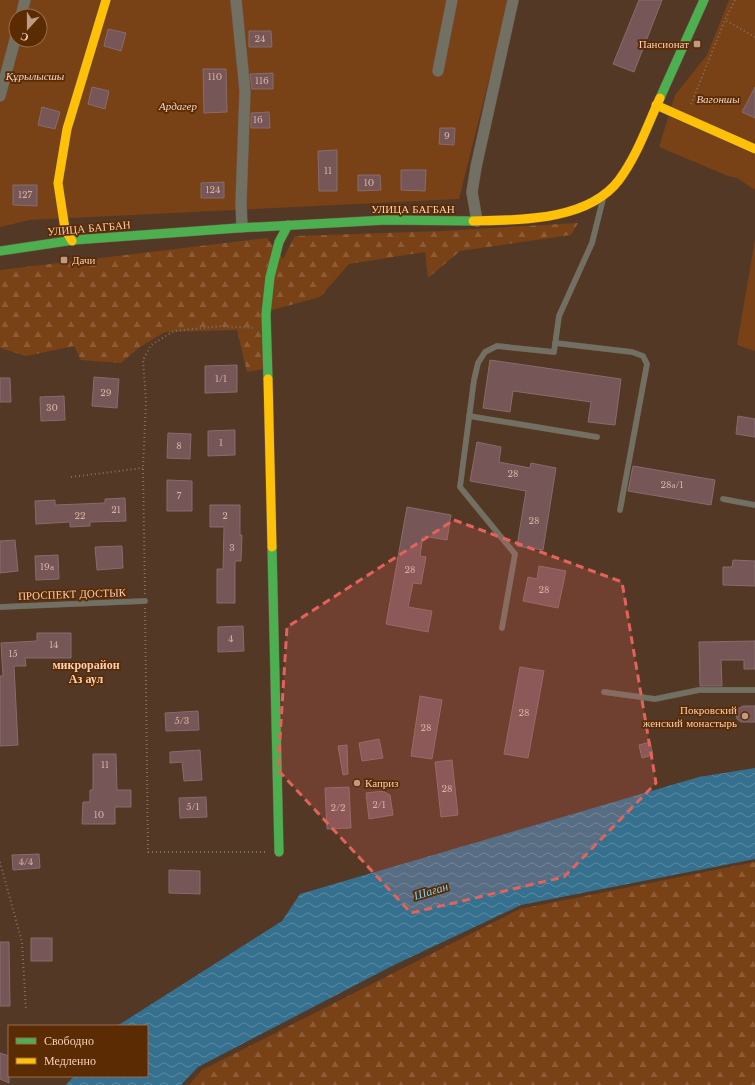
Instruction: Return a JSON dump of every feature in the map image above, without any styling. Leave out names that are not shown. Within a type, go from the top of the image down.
[{"type":"street","points":[[72,240],[65,229],[58,183],[67,129],[106,0]]},
{"type":"street","points":[[236,0],[245,91],[241,203],[242,227]]},
{"type":"street","points":[[438,71],[452,0]]},
{"type":"street","points":[[477,220],[472,192],[513,0]]},
{"type":"street","name":"УЛИЦА БАГБАН","points":[[0,251],[72,240],[242,227],[388,220],[477,220],[523,218],[574,210],[604,195],[620,178],[631,159],[704,0]]},
{"type":"street","points":[[0,96],[13,48]]},
{"type":"street","points":[[656,105],[686,117],[755,149]]},
{"type":"street","points":[[279,852],[266,314],[270,277],[279,242],[288,225]]},
{"type":"lane","points":[[502,628],[515,554],[460,487],[469,416],[478,363],[485,352],[497,346],[554,352],[559,316],[592,243],[604,195]]},
{"type":"lane","points":[[555,344],[632,352],[643,356],[647,364],[620,510]]},
{"type":"lane","points":[[469,416],[597,437]]},
{"type":"lane","points":[[723,499],[755,505]]},
{"type":"lane","name":"ПРОСПЕКТ ДОСТЫК","points":[[0,607],[145,601]]},
{"type":"lane","points":[[604,692],[655,699],[699,690],[755,690]]},
{"type":"path","points":[[686,117],[725,20],[735,0]]},
{"type":"path","points":[[725,20],[755,37]]},
{"type":"path","points":[[266,328],[222,326],[174,331],[150,345],[143,360],[146,402],[143,468],[148,852],[279,852]]},
{"type":"path","points":[[71,477],[143,468]]},
{"type":"path","points":[[0,862],[22,942],[26,1011]]},
{"type":"highlighted area","points":[[454,520],[622,582],[656,783],[564,877],[411,913],[278,770],[287,627]]},
{"type":"green space","name":"Ардагер","points":[[0,0],[509,0],[459,199],[30,220],[0,227]]},
{"type":"green space","name":"Вагоншы","points":[[729,0],[755,0],[755,190],[737,178],[728,176],[659,147],[675,95],[707,55]]},
{"type":"green space","points":[[578,223],[571,235],[460,251],[428,278],[425,252],[349,264],[320,297],[261,313],[264,369],[247,372],[237,330],[165,332],[140,347],[121,363],[81,360],[74,346],[26,356],[0,348],[0,270],[267,238],[283,259],[295,236],[442,231]]},
{"type":"green space","points":[[755,239],[755,351],[737,345]]},
{"type":"green space","points":[[755,862],[755,1085],[189,1085],[202,1070],[520,909]]},
{"type":"water","name":"Шаған","points":[[755,768],[755,859],[521,905],[392,966],[198,1067],[181,1085],[66,1085],[73,1077],[148,1077],[148,1025],[119,1025],[282,921],[300,894],[699,777]]},
{"type":"building","points":[[639,0],[662,0],[634,72],[613,64]]},
{"type":"building","points":[[108,29],[126,33],[121,51],[104,46]]},
{"type":"building","points":[[249,31],[271,31],[272,47],[249,47]]},
{"type":"building","points":[[203,69],[226,69],[227,112],[204,113]]},
{"type":"building","points":[[273,73],[273,89],[252,89],[250,74]]},
{"type":"building","points":[[92,87],[109,91],[105,109],[88,104]]},
{"type":"building","points":[[755,87],[755,118],[742,112]]},
{"type":"building","points":[[42,107],[60,112],[55,129],[38,125]]},
{"type":"building","points":[[269,112],[270,128],[251,128],[251,113]]},
{"type":"building","points":[[440,128],[455,128],[454,145],[439,144]]},
{"type":"building","points":[[337,150],[337,191],[319,191],[318,151]]},
{"type":"building","points":[[401,170],[426,170],[425,191],[401,190]]},
{"type":"building","points":[[358,175],[380,175],[381,190],[358,191]]},
{"type":"building","points":[[224,182],[224,198],[201,198],[201,183]]},
{"type":"building","points":[[13,185],[37,185],[37,206],[13,205]]},
{"type":"building","points":[[490,360],[621,379],[615,425],[588,422],[591,402],[513,391],[510,412],[483,408]]},
{"type":"building","points":[[237,365],[237,392],[205,393],[205,366]]},
{"type":"building","points":[[94,377],[119,379],[117,408],[92,406]]},
{"type":"building","points":[[0,378],[10,378],[11,402],[0,402]]},
{"type":"building","points":[[64,396],[65,420],[41,421],[40,397]]},
{"type":"building","points":[[738,416],[755,419],[755,437],[736,434]]},
{"type":"building","points":[[235,430],[235,455],[208,456],[208,431]]},
{"type":"building","points":[[168,433],[191,434],[190,459],[167,458]]},
{"type":"building","points":[[477,442],[501,447],[499,462],[530,468],[531,463],[556,468],[543,550],[517,546],[526,491],[470,481]]},
{"type":"building","points":[[633,466],[715,480],[711,505],[628,491]]},
{"type":"building","points":[[167,480],[192,481],[192,511],[167,511]]},
{"type":"building","points":[[125,498],[126,521],[90,522],[90,526],[70,527],[70,522],[36,524],[35,501],[55,500],[55,505],[105,503],[105,499]]},
{"type":"building","points":[[210,505],[240,505],[240,535],[242,535],[241,561],[235,561],[235,603],[217,603],[217,569],[223,569],[224,527],[210,527]]},
{"type":"building","points":[[407,507],[451,515],[447,540],[423,536],[420,556],[426,557],[421,584],[413,583],[408,607],[432,611],[428,632],[386,624]]},
{"type":"building","points":[[15,540],[18,571],[0,573],[0,541]]},
{"type":"building","points":[[122,546],[123,568],[97,570],[95,547]]},
{"type":"building","points":[[58,555],[59,579],[36,580],[35,556]]},
{"type":"building","points":[[733,560],[755,561],[755,586],[723,585],[723,567],[732,567]]},
{"type":"building","points":[[539,566],[566,571],[558,608],[523,601],[528,577],[537,579]]},
{"type":"building","points":[[243,626],[244,651],[218,652],[218,627]]},
{"type":"building","points":[[37,633],[71,633],[71,658],[25,658],[26,666],[14,666],[18,745],[0,746],[0,676],[3,676],[1,643],[37,641]]},
{"type":"building","points":[[755,641],[755,669],[744,669],[744,660],[721,660],[722,686],[700,686],[699,642]]},
{"type":"building","points":[[520,667],[544,671],[528,758],[504,754]]},
{"type":"building","points":[[420,696],[442,700],[432,759],[411,756]]},
{"type":"building","name":"Покровский женский монастырь","points":[[743,706],[755,706],[755,722],[741,722],[737,719],[736,712]]},
{"type":"building","points":[[198,711],[199,730],[166,731],[165,713]]},
{"type":"building","points":[[379,739],[383,758],[362,761],[359,743]]},
{"type":"building","points":[[650,742],[653,755],[642,758],[639,745]]},
{"type":"building","points":[[347,745],[348,774],[343,775],[338,746]]},
{"type":"building","points":[[200,750],[202,780],[184,781],[182,762],[170,763],[170,752]]},
{"type":"building","points":[[93,754],[116,754],[117,790],[131,790],[131,807],[115,807],[115,824],[82,824],[83,802],[90,802],[90,790],[93,790]]},
{"type":"building","points":[[452,760],[458,815],[441,817],[435,762]]},
{"type":"building","points":[[349,787],[351,828],[327,829],[325,788]]},
{"type":"building","points":[[383,791],[390,795],[393,815],[369,819],[366,793]]},
{"type":"building","points":[[206,797],[207,817],[180,818],[179,798]]},
{"type":"building","points":[[39,854],[40,868],[13,870],[12,855]]},
{"type":"building","points":[[169,870],[200,871],[200,894],[169,893]]},
{"type":"building","points":[[31,938],[52,938],[52,961],[31,961]]},
{"type":"building","points":[[0,942],[9,942],[10,1006],[0,1006]]},
{"type":"building","points":[[0,1053],[8,1056],[9,1083],[0,1079]]},
{"type":"traffic: fast","points":[[660,98],[704,0]]},
{"type":"traffic: fast","points":[[0,251],[74,240],[238,228],[386,220],[473,221]]},
{"type":"traffic: fast","points":[[268,379],[266,314],[270,277],[279,242],[288,225]]},
{"type":"traffic: fast","points":[[272,547],[279,852]]},
{"type":"traffic: slow","points":[[72,241],[65,229],[58,183],[67,129],[106,0]]},
{"type":"traffic: slow","points":[[473,221],[511,220],[552,216],[572,211],[590,204],[606,193],[619,180],[625,171],[660,98]]},
{"type":"traffic: slow","points":[[656,105],[755,149]]},
{"type":"traffic: slow","points":[[268,379],[272,547]]},
{"type":"place","name":"Пансионат","points":[[697,44]]},
{"type":"place","name":"Дачи","points":[[64,260]]},
{"type":"place","name":"Покровский женский монастырь","points":[[745,716]]},
{"type":"place","name":"Каприз","points":[[357,783]]},
{"type":"district","name":"микрорайон Аз аул","points":[[86,672]]},
{"type":"park label","name":"Құрылысшы","points":[[35,76]]}]
